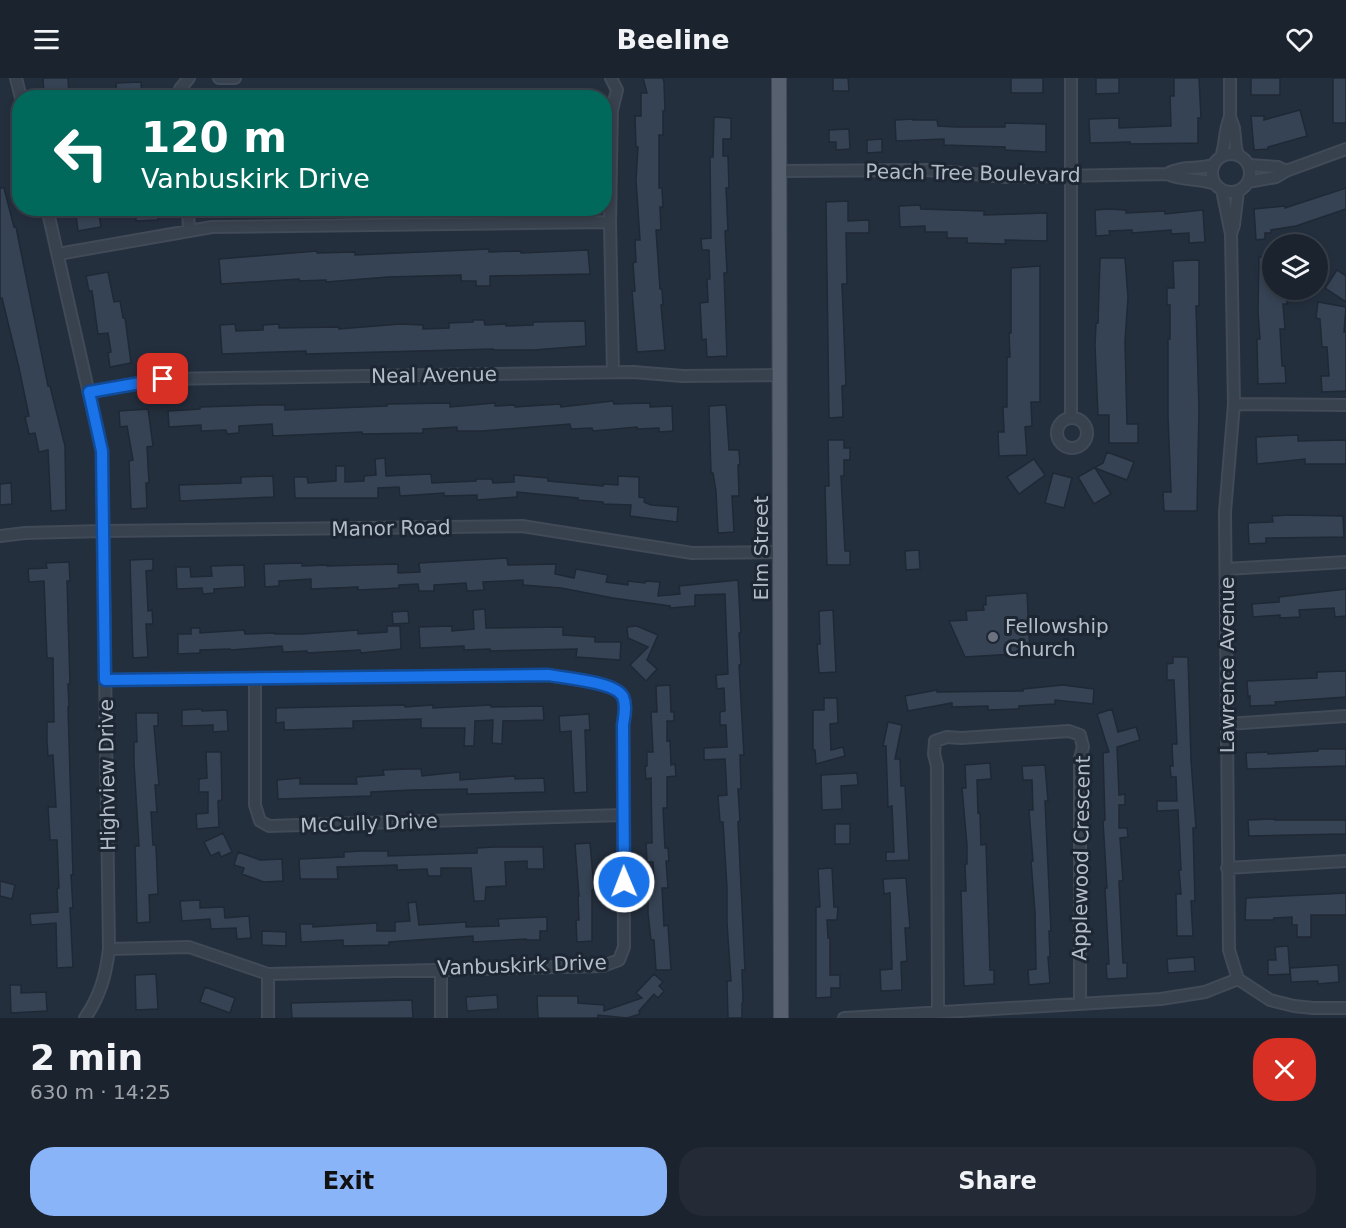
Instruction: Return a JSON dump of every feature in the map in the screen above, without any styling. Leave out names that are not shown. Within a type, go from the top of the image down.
[{"type":"main road","name":"Elm Street","points":[[779,78],[781,1018]]},
{"type":"street","points":[[180,90],[189,78]]},
{"type":"street","points":[[219,78],[235,78]]},
{"type":"street","points":[[611,78],[617,90],[612,111]]},
{"type":"street","points":[[1071,78],[1071,418]]},
{"type":"street","points":[[1230,78],[1230,117],[1238,155]]},
{"type":"street","points":[[1230,117],[1224,129],[1224,148],[1211,171],[1218,187],[1226,192],[1238,191],[1248,182],[1276,177],[1286,171],[1346,149]]},
{"type":"street","points":[[1217,161],[1232,153],[1238,155],[1249,165],[1248,182]]},
{"type":"street","name":"Peach Tree Boulevard","points":[[1167,174],[1177,168],[1204,167],[1217,161]]},
{"type":"street","points":[[1249,165],[1278,167],[1286,171]]},
{"type":"street","name":"Peach Tree Boulevard","points":[[780,171],[926,170],[1007,177],[1167,174],[1177,179],[1205,180],[1218,187]]},
{"type":"street","name":"Lawrence Avenue","points":[[1218,187],[1231,234],[1234,404],[1225,512],[1227,868],[1229,950],[1238,979]]},
{"type":"street","name":"Lawrence Avenue","points":[[1231,234],[1238,191]]},
{"type":"street","name":"Highview Drive","points":[[49,216],[102,451],[109,949],[106,972],[99,994],[86,1018]]},
{"type":"street","points":[[188,216],[189,231]]},
{"type":"street","points":[[610,216],[613,372]]},
{"type":"street","points":[[58,254],[189,231],[232,226],[610,222]]},
{"type":"street","name":"Neal Avenue","points":[[89,392],[163,379],[613,372],[683,376],[779,375]]},
{"type":"street","points":[[1234,404],[1346,405]]},
{"type":"street","name":"Manor Road","points":[[0,536],[103,531],[522,526],[692,552],[780,552]]},
{"type":"street","points":[[1226,569],[1346,562]]},
{"type":"street","name":"Vanbuskirk Drive","points":[[105,680],[548,675],[611,687],[623,695],[625,703],[623,725],[625,927],[623,954],[619,960],[603,966],[268,974],[189,947],[109,949]]},
{"type":"street","name":"McCully Drive","points":[[255,678],[255,805],[260,821],[269,826],[623,815]]},
{"type":"street","points":[[1227,724],[1346,717]]},
{"type":"street","name":"Applewood Crescent","points":[[938,1012],[937,766],[933,747],[934,741],[947,737],[1069,731],[1080,735],[1083,747],[1080,758],[1080,1004]]},
{"type":"street","points":[[1227,868],[1346,861]]},
{"type":"street","points":[[441,969],[441,1018]]},
{"type":"street","points":[[268,974],[268,1018]]},
{"type":"street","points":[[844,1018],[1183,997],[1205,992],[1238,979],[1259,994],[1282,1004],[1313,1008],[1346,1008]]},
{"type":"building","points":[[43,78],[68,78],[69,90],[44,90]]},
{"type":"building","points":[[643,78],[663,78],[664,82],[663,135],[659,135],[659,188],[662,188],[663,207],[660,207],[661,230],[656,230],[665,350],[637,352],[632,291],[635,291],[633,263],[636,262],[635,240],[640,240],[635,116],[641,116],[641,93],[647,93]]},
{"type":"building","points":[[833,78],[848,78],[849,91],[833,91]]},
{"type":"building","points":[[1011,78],[1043,78],[1043,93],[1011,93]]},
{"type":"building","points":[[1096,78],[1119,78],[1119,93],[1096,94]]},
{"type":"building","points":[[1174,78],[1199,78],[1201,118],[1198,118],[1198,143],[1090,143],[1089,119],[1119,118],[1119,128],[1171,126],[1170,96],[1174,96]]},
{"type":"building","points":[[1251,78],[1280,78],[1280,95],[1251,95]]},
{"type":"building","points":[[1333,78],[1346,78],[1346,123],[1333,123]]},
{"type":"building","points":[[141,82],[142,90],[116,90],[116,83]]},
{"type":"building","points":[[1300,110],[1307,136],[1268,147],[1268,149],[1254,150],[1251,116],[1264,116],[1264,120]]},
{"type":"building","points":[[714,117],[731,118],[731,139],[723,139],[723,156],[728,156],[729,188],[726,188],[727,273],[724,273],[727,356],[707,357],[706,339],[702,340],[700,303],[708,302],[709,250],[702,250],[701,239],[711,238],[710,157],[713,157]]},
{"type":"building","points":[[895,120],[937,120],[938,126],[957,127],[1005,127],[1005,123],[1046,124],[1046,152],[1005,150],[1005,147],[944,145],[944,139],[896,141]]},
{"type":"building","points":[[849,129],[850,149],[836,150],[836,142],[829,142],[829,130]]},
{"type":"building","points":[[882,139],[882,152],[867,153],[867,140]]},
{"type":"building","points":[[0,188],[4,188],[14,227],[16,227],[48,386],[50,386],[65,446],[66,510],[51,511],[48,450],[39,452],[35,433],[29,434],[25,417],[29,416],[19,368],[2,298],[0,298]]},
{"type":"building","points":[[1346,188],[1346,209],[1296,226],[1271,230],[1271,233],[1262,234],[1262,239],[1256,240],[1254,209],[1285,206],[1285,208]]},
{"type":"building","points":[[848,201],[848,221],[869,220],[869,233],[846,233],[847,284],[842,284],[846,385],[842,386],[843,417],[829,418],[826,202]]},
{"type":"building","points":[[920,205],[921,209],[984,211],[984,215],[1047,213],[1047,241],[1005,240],[1006,244],[967,243],[967,238],[947,238],[947,232],[925,232],[925,226],[900,227],[899,206]]},
{"type":"building","points":[[1095,210],[1126,210],[1126,213],[1165,211],[1165,214],[1203,210],[1205,242],[1189,243],[1189,233],[1171,234],[1171,230],[1132,233],[1132,230],[1109,231],[1110,235],[1096,236]]},
{"type":"building","points":[[76,216],[99,216],[101,227],[78,231]]},
{"type":"building","points":[[136,216],[158,216],[158,220],[136,221]]},
{"type":"building","points":[[489,249],[489,252],[521,251],[521,253],[588,250],[590,274],[490,276],[490,286],[476,286],[476,281],[461,281],[461,275],[326,282],[326,280],[299,281],[299,279],[221,284],[219,259],[317,251],[317,253],[355,252],[355,255]]},
{"type":"building","points":[[1259,257],[1262,257],[1262,300],[1287,300],[1287,304],[1283,304],[1285,329],[1280,329],[1282,366],[1285,366],[1286,383],[1258,384],[1257,339],[1260,339]]},
{"type":"building","points":[[1100,258],[1125,258],[1128,298],[1125,341],[1127,424],[1138,424],[1138,443],[1109,443],[1109,415],[1098,415],[1095,346]]},
{"type":"building","points":[[1199,260],[1199,306],[1196,306],[1199,409],[1197,511],[1164,511],[1163,492],[1171,492],[1168,416],[1170,305],[1167,305],[1167,288],[1174,288],[1173,261]]},
{"type":"building","points":[[1040,266],[1040,402],[1031,402],[1032,426],[1025,427],[1027,455],[999,456],[998,432],[1004,432],[1003,407],[1007,407],[1007,357],[1010,357],[1009,333],[1011,333],[1011,268]]},
{"type":"building","points":[[1337,270],[1346,276],[1346,302],[1328,290],[1328,284]]},
{"type":"building","points":[[108,272],[114,302],[120,301],[123,318],[125,318],[131,363],[110,367],[108,353],[111,352],[108,333],[98,334],[92,291],[89,291],[86,276]]},
{"type":"building","points":[[1318,302],[1346,307],[1344,332],[1346,332],[1346,391],[1322,392],[1321,376],[1329,376],[1327,347],[1322,347],[1320,319],[1316,318]]},
{"type":"building","points":[[473,320],[484,320],[485,325],[506,324],[506,326],[533,325],[533,322],[585,321],[586,346],[534,350],[306,354],[306,351],[222,354],[220,325],[235,324],[236,331],[263,330],[263,325],[279,324],[279,328],[339,327],[339,329],[400,324],[423,325],[423,329],[449,328],[449,323],[473,322]]},
{"type":"building","points":[[613,401],[614,404],[650,403],[650,407],[672,406],[673,431],[659,432],[659,428],[637,429],[637,427],[593,431],[592,428],[571,429],[570,424],[482,431],[457,431],[457,427],[423,429],[423,433],[362,434],[362,432],[273,436],[272,424],[239,426],[239,433],[227,434],[226,430],[201,431],[201,425],[169,427],[168,411],[200,409],[200,407],[261,405],[285,405],[285,410],[450,403],[450,407],[495,403],[495,406],[560,404],[561,407]]},
{"type":"building","points":[[726,405],[729,450],[739,450],[739,496],[732,496],[734,532],[718,533],[716,491],[713,473],[711,473],[709,406]]},
{"type":"building","points":[[148,409],[153,446],[147,447],[149,483],[146,483],[147,508],[131,509],[129,461],[133,460],[127,426],[120,427],[119,411]]},
{"type":"building","points":[[1298,435],[1298,441],[1346,440],[1346,464],[1305,464],[1305,459],[1257,464],[1256,437]]},
{"type":"building","points":[[828,440],[844,440],[844,448],[850,448],[850,460],[844,460],[844,476],[841,476],[845,551],[850,551],[850,565],[827,565],[825,486],[829,486]]},
{"type":"building","points":[[1107,452],[1134,462],[1127,480],[1095,468],[1111,494],[1094,504],[1078,477],[1103,463]]},
{"type":"building","points":[[385,458],[386,476],[431,474],[432,483],[476,481],[476,479],[492,479],[493,483],[514,482],[514,475],[603,486],[603,484],[618,485],[618,476],[639,477],[639,497],[645,498],[644,502],[651,505],[678,507],[677,522],[630,516],[631,505],[603,504],[603,502],[578,500],[578,498],[517,492],[517,497],[477,500],[477,495],[444,496],[444,493],[400,496],[399,487],[378,488],[378,498],[295,498],[294,477],[307,477],[308,483],[336,481],[336,466],[345,466],[345,482],[364,481],[364,476],[376,475],[375,459]]},
{"type":"building","points":[[1034,459],[1045,475],[1019,494],[1007,477]]},
{"type":"building","points":[[1053,473],[1072,478],[1064,508],[1045,503]]},
{"type":"building","points":[[273,476],[274,497],[180,501],[179,485],[241,483],[241,477]]},
{"type":"building","points":[[11,483],[12,504],[0,505],[0,484]]},
{"type":"building","points":[[1272,516],[1343,516],[1344,537],[1266,538],[1266,543],[1249,544],[1248,523],[1273,522]]},
{"type":"building","points":[[919,550],[920,569],[906,570],[905,551]]},
{"type":"building","points":[[507,558],[508,565],[556,564],[555,574],[574,578],[576,569],[608,575],[606,582],[628,585],[628,581],[660,582],[658,596],[680,594],[679,586],[738,580],[741,633],[739,633],[741,665],[739,665],[744,755],[740,755],[741,789],[738,789],[745,970],[742,970],[742,1018],[728,1018],[727,981],[731,981],[727,888],[723,822],[720,822],[718,796],[727,795],[725,759],[704,760],[704,748],[727,747],[726,725],[720,725],[720,712],[725,711],[724,688],[717,689],[716,675],[728,674],[725,594],[695,595],[695,606],[670,608],[670,606],[561,588],[523,585],[523,580],[483,582],[484,590],[467,591],[466,583],[434,585],[434,591],[419,591],[418,584],[380,589],[358,590],[358,587],[311,589],[311,579],[279,581],[279,586],[265,587],[264,564],[302,563],[302,566],[327,566],[398,564],[398,573],[420,572],[419,563]]},
{"type":"building","points":[[153,559],[153,570],[146,571],[148,611],[152,610],[153,624],[146,624],[148,657],[133,658],[130,560]]},
{"type":"building","points":[[69,562],[70,581],[67,581],[70,684],[68,684],[68,707],[73,875],[71,875],[73,908],[70,908],[73,967],[57,968],[56,923],[31,925],[30,914],[58,912],[57,889],[59,888],[57,840],[50,840],[48,807],[56,807],[53,755],[48,756],[47,741],[47,722],[54,722],[53,658],[47,658],[44,581],[29,582],[28,569],[47,568],[46,563]]},
{"type":"building","points":[[244,565],[245,587],[214,589],[214,593],[203,594],[202,588],[177,589],[176,567],[190,567],[191,577],[212,576],[211,566]]},
{"type":"building","points":[[1346,589],[1346,616],[1335,617],[1334,608],[1299,610],[1300,617],[1280,618],[1280,615],[1253,617],[1252,604],[1279,602],[1279,597]]},
{"type":"building","name":"Fellowship Church","points":[[1027,593],[1030,653],[965,657],[949,621],[967,620],[966,611],[984,610],[986,596]]},
{"type":"building","points":[[485,609],[486,628],[563,627],[563,635],[595,637],[595,642],[621,642],[620,660],[576,657],[577,649],[490,651],[490,649],[464,650],[464,646],[420,648],[419,627],[452,626],[452,631],[474,629],[473,610]]},
{"type":"building","points":[[833,610],[836,672],[819,673],[817,644],[820,644],[819,611]]},
{"type":"building","points":[[408,611],[409,623],[393,624],[392,612]]},
{"type":"building","points":[[387,626],[400,626],[401,649],[361,653],[360,650],[307,653],[307,651],[283,652],[282,646],[200,650],[200,653],[178,654],[178,634],[191,634],[191,628],[200,628],[200,633],[244,630],[245,634],[302,634],[358,630],[358,634],[387,632]]},
{"type":"building","points":[[637,626],[658,635],[647,660],[657,669],[646,681],[630,665],[648,647],[628,638],[627,627]]},
{"type":"building","points":[[1173,657],[1188,657],[1191,760],[1196,828],[1193,828],[1195,901],[1191,901],[1193,936],[1177,936],[1176,894],[1181,894],[1178,810],[1157,811],[1157,801],[1177,801],[1176,777],[1171,777],[1170,766],[1173,766],[1172,744],[1177,744],[1174,680],[1167,680],[1167,664],[1173,663]]},
{"type":"building","points":[[1346,671],[1346,697],[1250,706],[1247,681],[1317,678],[1317,672]]},
{"type":"building","points":[[670,685],[671,712],[674,712],[674,721],[667,721],[667,741],[670,740],[671,765],[675,764],[676,776],[667,777],[667,808],[663,808],[665,848],[668,848],[669,861],[666,861],[668,888],[662,888],[664,926],[668,925],[671,970],[656,970],[654,940],[651,940],[648,913],[648,882],[654,881],[653,862],[647,862],[646,843],[652,843],[651,778],[646,779],[645,766],[647,766],[647,752],[653,752],[651,712],[657,712],[656,686]]},
{"type":"building","points":[[1063,685],[1094,689],[1093,704],[1055,700],[1055,704],[988,710],[988,706],[952,707],[952,703],[908,711],[905,696],[937,690],[937,692],[1023,691],[1023,689]]},
{"type":"building","points":[[824,698],[837,698],[838,723],[830,724],[831,750],[843,747],[845,756],[816,764],[815,750],[813,750],[813,710],[824,710]]},
{"type":"building","points":[[405,705],[405,707],[433,705],[433,708],[491,705],[491,707],[543,706],[544,720],[503,721],[502,744],[492,743],[493,720],[475,721],[474,746],[464,746],[465,728],[421,728],[421,719],[353,721],[353,728],[322,729],[284,730],[284,722],[276,723],[276,708]]},
{"type":"building","points":[[202,709],[202,711],[227,710],[228,731],[213,732],[213,725],[182,726],[182,710]]},
{"type":"building","points":[[1112,709],[1118,732],[1136,727],[1140,740],[1117,747],[1119,795],[1125,794],[1125,805],[1119,805],[1119,828],[1127,828],[1128,837],[1120,838],[1123,881],[1119,881],[1123,963],[1127,963],[1127,978],[1107,979],[1106,964],[1109,964],[1103,821],[1105,820],[1103,753],[1109,752],[1097,714]]},
{"type":"building","points":[[136,713],[158,713],[158,726],[154,726],[159,785],[155,785],[157,812],[151,812],[153,845],[156,845],[158,894],[149,895],[150,922],[137,923],[135,846],[139,846],[134,763],[134,742],[137,742]]},
{"type":"building","points":[[589,714],[590,730],[585,730],[587,792],[574,793],[571,731],[560,732],[559,716]]},
{"type":"building","points":[[888,722],[902,725],[895,759],[900,759],[901,786],[905,786],[909,860],[886,861],[886,852],[894,852],[892,806],[888,807],[886,746],[883,746]]},
{"type":"building","points":[[1318,749],[1346,749],[1346,766],[1247,769],[1246,753],[1268,752],[1268,754],[1318,751]]},
{"type":"building","points":[[206,752],[221,752],[222,800],[218,801],[219,827],[197,829],[196,814],[208,813],[208,792],[199,792],[199,779],[207,778]]},
{"type":"building","points":[[990,763],[991,779],[977,780],[981,845],[986,844],[990,970],[994,970],[994,984],[964,986],[961,891],[966,891],[967,845],[962,788],[966,788],[965,765]]},
{"type":"building","points":[[1045,765],[1051,931],[1049,931],[1050,957],[1048,957],[1050,983],[1029,985],[1028,970],[1036,969],[1029,810],[1033,810],[1032,780],[1023,780],[1022,766]]},
{"type":"building","points":[[421,769],[422,776],[460,772],[460,780],[515,776],[515,779],[544,778],[545,792],[467,794],[467,789],[412,790],[371,792],[371,796],[278,799],[277,780],[300,778],[300,784],[357,784],[356,777],[384,775],[383,770]]},
{"type":"building","points":[[857,773],[858,785],[841,786],[842,809],[822,810],[821,775]]},
{"type":"building","points":[[1248,820],[1346,820],[1346,834],[1249,836]]},
{"type":"building","points":[[835,824],[850,824],[850,844],[835,844]]},
{"type":"building","points":[[223,833],[232,852],[221,857],[219,852],[211,856],[204,842]]},
{"type":"building","points":[[590,843],[594,889],[592,890],[592,941],[577,942],[576,920],[579,920],[579,896],[575,844]]},
{"type":"building","points":[[543,847],[544,869],[527,869],[527,861],[505,862],[506,886],[486,887],[485,901],[474,901],[471,868],[441,868],[441,876],[428,876],[427,869],[397,870],[397,865],[337,867],[338,879],[300,879],[299,859],[344,857],[344,852],[362,851],[388,851],[388,856],[477,853],[477,848]]},
{"type":"building","points":[[238,852],[260,860],[282,859],[283,881],[264,882],[242,874],[244,868],[234,865]]},
{"type":"building","points":[[832,868],[834,907],[838,907],[837,920],[827,920],[828,938],[830,938],[830,975],[840,975],[840,988],[831,988],[831,997],[816,998],[816,907],[820,907],[818,869]]},
{"type":"building","points":[[906,878],[910,928],[905,928],[907,961],[901,962],[902,990],[881,991],[880,970],[892,969],[890,893],[884,894],[883,879]]},
{"type":"building","points":[[0,881],[15,885],[12,899],[0,896]]},
{"type":"building","points":[[1346,893],[1346,915],[1311,915],[1311,937],[1297,937],[1297,925],[1292,925],[1292,917],[1245,920],[1246,898]]},
{"type":"building","points":[[200,900],[200,908],[224,907],[225,918],[249,916],[251,938],[237,939],[236,928],[211,929],[210,919],[182,921],[180,901]]},
{"type":"building","points":[[416,902],[419,925],[466,922],[466,927],[499,926],[498,919],[547,917],[547,931],[540,931],[540,940],[473,942],[473,936],[389,942],[389,945],[343,946],[343,940],[301,942],[300,924],[313,924],[313,927],[377,923],[377,931],[395,931],[395,922],[410,921],[408,903]]},
{"type":"building","points":[[262,931],[286,932],[286,946],[262,945]]},
{"type":"building","points":[[1288,946],[1290,974],[1268,975],[1268,960],[1276,960],[1275,947]]},
{"type":"building","points":[[1194,957],[1195,971],[1168,973],[1167,959]]},
{"type":"building","points":[[1338,965],[1339,982],[1318,984],[1318,981],[1291,982],[1290,968]]},
{"type":"building","points":[[156,974],[158,1009],[136,1010],[135,975]]},
{"type":"building","points":[[654,974],[663,982],[659,986],[664,991],[658,998],[654,994],[639,1011],[640,1014],[627,1018],[598,1015],[598,1018],[538,1018],[537,996],[578,996],[578,1003],[604,1005],[604,1011],[642,998],[636,993]]},
{"type":"building","points":[[10,985],[21,985],[21,993],[46,992],[47,1011],[11,1013]]},
{"type":"building","points":[[205,987],[235,998],[230,1013],[200,1002]]},
{"type":"building","points":[[497,995],[498,1009],[467,1011],[466,997]]},
{"type":"building","points":[[412,1000],[413,1018],[292,1018],[291,1003]]},
{"type":"place","name":"Fellowship Church","points":[[993,637]]},
{"type":"route","points":[[163,379],[89,392],[102,451],[105,680],[548,675],[611,687],[623,695],[625,703],[623,725],[624,882]]}]
